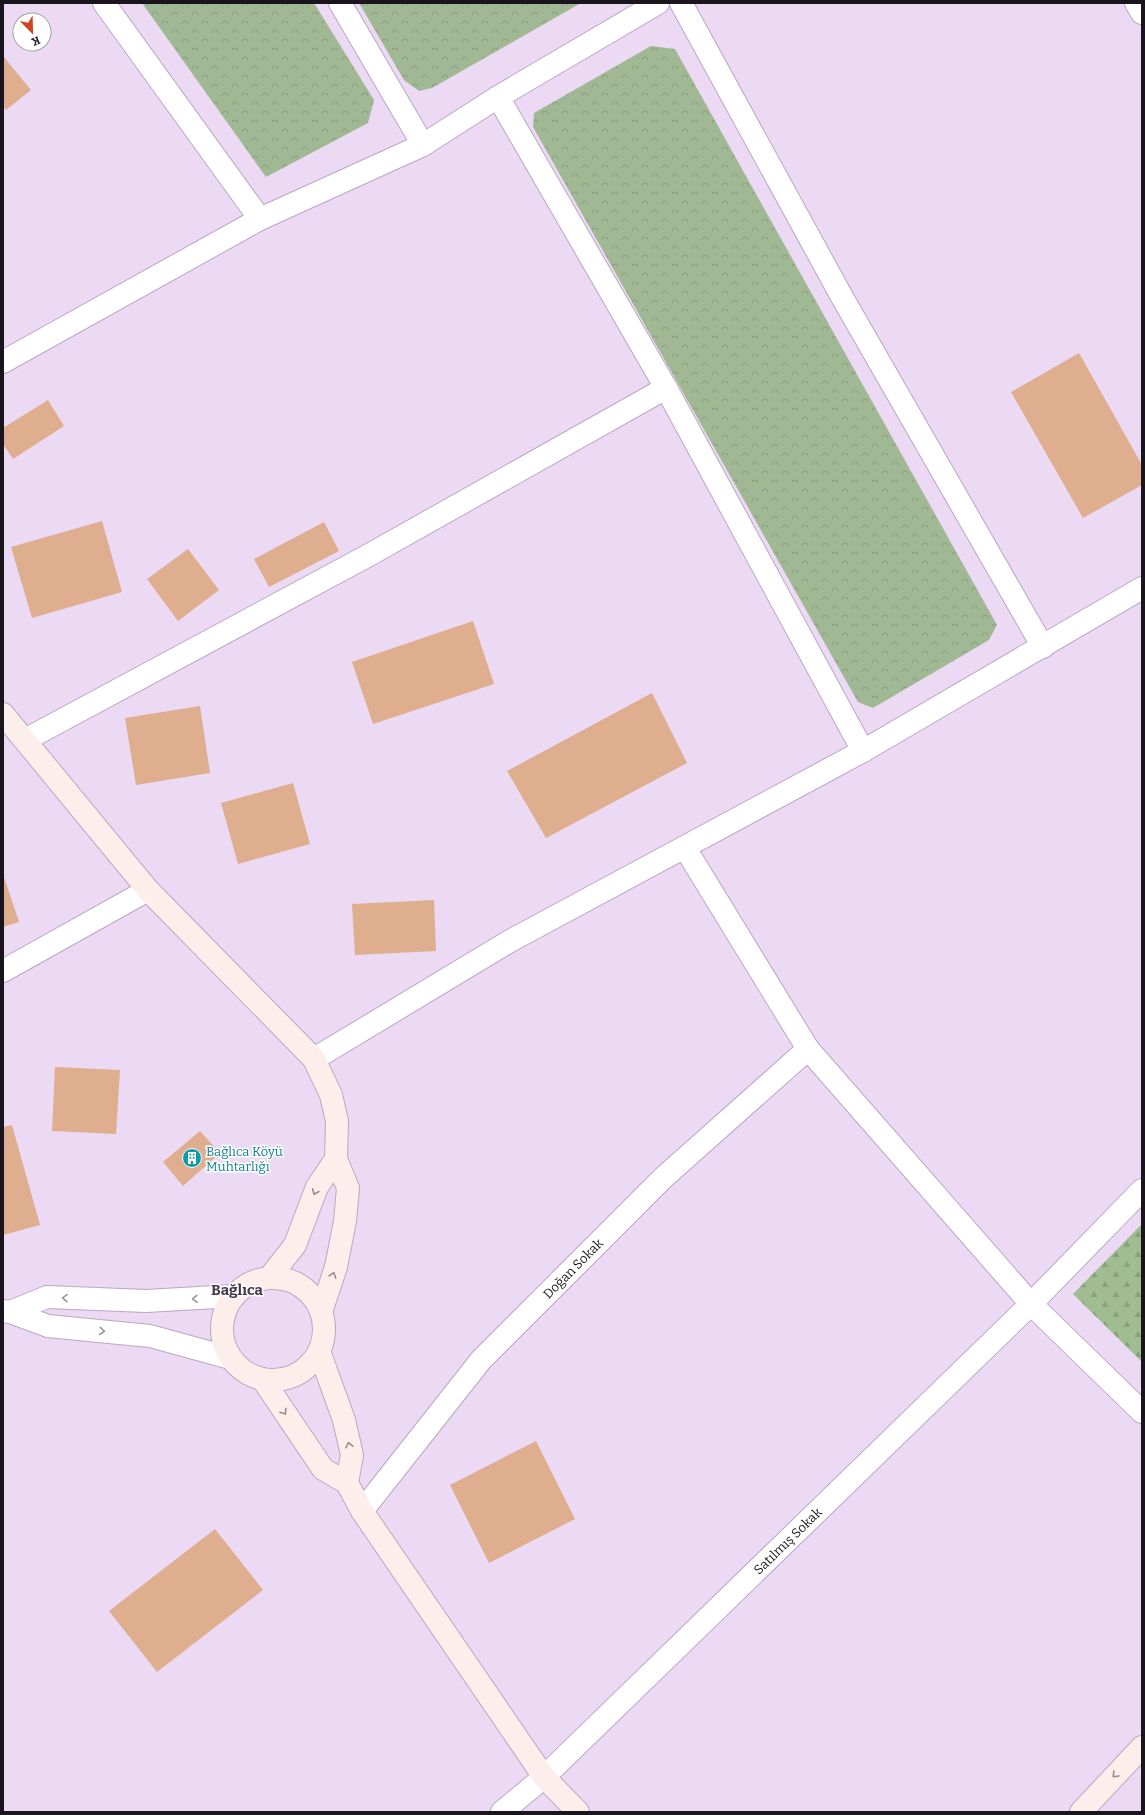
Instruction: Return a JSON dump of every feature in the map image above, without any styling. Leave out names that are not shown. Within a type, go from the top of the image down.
[{"type":"street","points":[[104,3],[260,220]]},
{"type":"street","points":[[340,3],[423,145]]},
{"type":"street","points":[[3,362],[260,220],[423,145],[498,97],[658,3]]},
{"type":"street","points":[[681,3],[842,296],[1043,647]]},
{"type":"street","points":[[1136,3],[1142,13]]},
{"type":"street","points":[[498,97],[666,388],[863,751]]},
{"type":"street","points":[[24,740],[369,554],[666,388]]},
{"type":"street","points":[[314,1059],[510,941],[863,751],[1142,588]]},
{"type":"street","points":[[3,714],[148,890],[314,1059],[331,1095],[337,1121],[336,1159],[348,1188],[345,1221],[336,1267],[321,1312]]},
{"type":"street","points":[[685,848],[808,1049],[1031,1304],[1142,1412]]},
{"type":"street","points":[[3,971],[148,890]]},
{"type":"street","name":"Doğan Sokak","points":[[362,1510],[481,1360],[663,1178],[808,1049]]},
{"type":"street","points":[[269,1278],[295,1245],[317,1187],[336,1159]]},
{"type":"street","name":"Satılmış Sokak","points":[[502,1812],[544,1777],[1031,1304],[1142,1190]]},
{"type":"street","points":[[269,1278],[283,1279],[295,1283],[306,1290],[315,1300],[321,1312],[324,1332],[319,1351],[312,1363],[302,1372],[277,1380],[263,1380],[250,1375],[239,1368],[230,1358],[224,1346],[222,1326],[226,1307],[234,1296],[244,1287],[256,1281],[269,1278]]},
{"type":"street","points":[[7,1312],[47,1297],[146,1301],[234,1296]]},
{"type":"street","points":[[7,1312],[48,1326],[150,1336],[230,1358]]},
{"type":"street","points":[[319,1351],[344,1420],[352,1455],[347,1483]]},
{"type":"street","points":[[263,1380],[323,1469],[347,1483],[362,1510],[544,1777],[578,1812]]},
{"type":"street","points":[[1081,1812],[1142,1747]]},
{"type":"green space","points":[[142,3],[314,3],[374,100],[368,123],[266,177]]},
{"type":"green space","points":[[359,3],[581,3],[432,88],[419,91],[404,80]]},
{"type":"green space","points":[[651,46],[675,49],[997,625],[989,640],[873,708],[858,702],[533,127],[534,113]]},
{"type":"green space","points":[[1142,1224],[1142,1362],[1073,1294]]},
{"type":"building","points":[[3,56],[31,90],[6,110],[3,106]]},
{"type":"building","points":[[1079,353],[1142,465],[1142,485],[1083,518],[1011,392]]},
{"type":"building","points":[[48,400],[64,426],[13,459],[3,444],[3,428]]},
{"type":"building","points":[[102,521],[122,592],[32,618],[11,547]]},
{"type":"building","points":[[324,522],[339,551],[269,587],[254,559]]},
{"type":"building","points":[[188,549],[219,590],[178,621],[147,579]]},
{"type":"building","points":[[473,621],[494,684],[373,724],[352,662]]},
{"type":"building","points":[[652,693],[687,763],[546,838],[507,771]]},
{"type":"building","points":[[200,706],[210,773],[136,785],[125,718]]},
{"type":"building","points":[[293,783],[310,844],[238,864],[221,803]]},
{"type":"building","points":[[3,874],[19,922],[3,927]]},
{"type":"building","points":[[434,900],[436,951],[355,955],[352,904]]},
{"type":"building","points":[[55,1067],[120,1070],[116,1134],[52,1131]]},
{"type":"building","points":[[12,1125],[40,1225],[3,1235],[3,1127]]},
{"type":"building","name":"Bağlıca Köyü Muhtarlığı","points":[[200,1131],[220,1153],[183,1186],[163,1162]]},
{"type":"building","points":[[536,1441],[575,1519],[489,1563],[450,1485]]},
{"type":"building","points":[[215,1529],[263,1590],[157,1672],[109,1611]]},
{"type":"place","name":"Bağlıca Köyü Muhtarlığı","points":[[192,1158]]},
{"type":"district","name":"Bağlıca","points":[[237,1290]]}]
